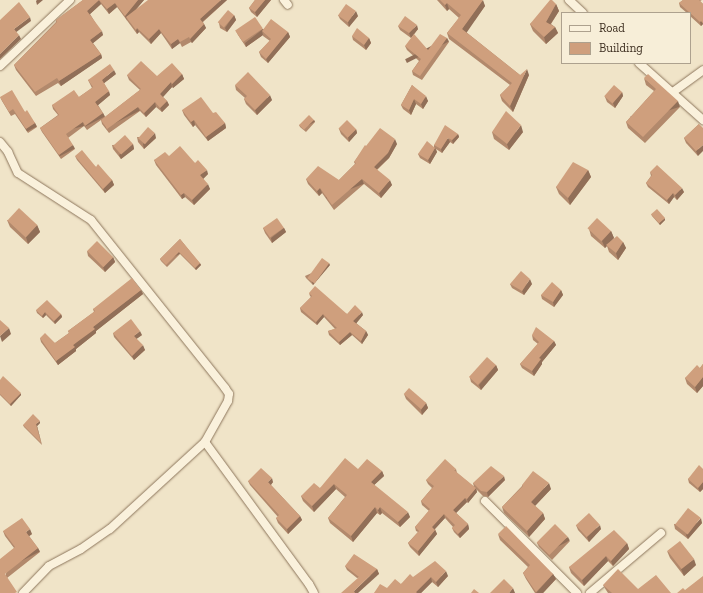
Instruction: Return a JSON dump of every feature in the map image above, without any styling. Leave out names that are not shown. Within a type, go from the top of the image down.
[{"type":"street","points":[[0,66],[70,0]]},
{"type":"street","points":[[569,0],[582,12]]},
{"type":"street","points":[[640,64],[703,120]]},
{"type":"street","points":[[673,92],[703,70]]},
{"type":"street","points":[[0,142],[8,152],[18,173],[91,220],[229,394],[228,401],[205,442],[110,529],[81,549],[49,566],[23,593]]},
{"type":"street","points":[[205,442],[309,584],[314,593]]},
{"type":"street","points":[[485,501],[577,593]]},
{"type":"street","points":[[590,593],[661,533]]},
{"type":"building","points":[[83,0],[99,0],[87,11],[102,31],[90,40],[101,54],[59,81],[57,78],[35,92],[14,65],[57,22],[56,20]]},
{"type":"building","points":[[99,0],[138,0],[125,16],[115,3],[107,9]]},
{"type":"building","points":[[148,0],[221,0],[200,19],[204,24],[190,39],[189,37],[180,42],[178,39],[171,44],[159,29],[149,39],[137,28],[136,30],[126,17]]},
{"type":"building","points":[[255,0],[265,0],[255,12],[249,8]]},
{"type":"building","points":[[440,0],[483,0],[462,29],[520,75],[527,69],[510,106],[500,95],[512,83],[447,33],[461,15],[447,3],[445,5]]},
{"type":"building","points":[[550,0],[556,4],[546,22],[555,27],[544,37],[530,24]]},
{"type":"building","points":[[683,0],[699,0],[703,4],[703,23],[701,21],[700,22],[691,14],[691,12],[689,12],[679,3]]},
{"type":"building","points":[[19,2],[30,17],[14,29],[19,35],[0,54],[0,20]]},
{"type":"building","points":[[346,4],[356,11],[348,22],[338,15]]},
{"type":"building","points":[[228,10],[234,15],[224,27],[218,22]]},
{"type":"building","points":[[405,16],[417,25],[409,33],[398,26]]},
{"type":"building","points":[[255,17],[263,29],[243,42],[235,30]]},
{"type":"building","points":[[271,19],[288,32],[266,59],[259,52],[271,39],[262,31]]},
{"type":"building","points":[[357,28],[369,38],[364,45],[352,36]]},
{"type":"building","points":[[414,34],[428,50],[440,34],[447,38],[420,76],[412,71],[421,59],[405,46]]},
{"type":"building","points":[[141,61],[157,76],[172,63],[182,74],[172,84],[171,82],[160,94],[167,101],[160,108],[155,102],[144,113],[138,107],[107,129],[101,120],[141,89],[127,75]]},
{"type":"building","points":[[110,64],[114,70],[102,80],[109,91],[95,102],[103,113],[85,126],[83,122],[66,134],[73,145],[59,155],[40,128],[59,115],[52,105],[74,90],[79,97],[93,87],[88,80]]},
{"type":"building","points":[[248,72],[270,95],[255,110],[244,99],[247,96],[235,85]]},
{"type":"building","points":[[648,74],[678,101],[643,137],[626,122],[656,89],[644,78]]},
{"type":"building","points":[[412,85],[426,96],[421,104],[414,99],[409,110],[401,105]]},
{"type":"building","points":[[614,85],[622,92],[612,104],[604,96]]},
{"type":"building","points":[[12,90],[25,112],[27,110],[35,123],[26,129],[13,109],[9,112],[0,97]]},
{"type":"building","points":[[201,97],[213,113],[216,112],[225,123],[206,137],[194,120],[191,122],[182,110]]},
{"type":"building","points":[[506,111],[521,125],[507,144],[492,132]]},
{"type":"building","points":[[309,115],[314,120],[304,130],[299,125]]},
{"type":"building","points":[[347,120],[356,129],[348,138],[339,128]]},
{"type":"building","points":[[699,124],[703,128],[703,145],[696,151],[684,138]]},
{"type":"building","points":[[445,125],[458,134],[452,140],[448,138],[441,149],[434,145]]},
{"type":"building","points":[[148,127],[155,133],[145,144],[138,138]]},
{"type":"building","points":[[380,128],[395,139],[388,153],[374,167],[390,180],[379,193],[362,179],[332,205],[320,188],[317,191],[306,179],[318,166],[339,180],[356,163],[354,162],[365,145],[366,146]]},
{"type":"building","points":[[125,135],[133,144],[121,155],[113,146]]},
{"type":"building","points":[[427,141],[435,148],[428,160],[418,154]]},
{"type":"building","points":[[180,146],[195,163],[198,160],[207,170],[200,175],[208,184],[192,200],[184,193],[181,195],[154,160],[165,152],[169,156]]},
{"type":"building","points":[[82,150],[96,167],[98,164],[112,180],[103,189],[75,156]]},
{"type":"building","points":[[573,162],[588,170],[568,198],[556,187]]},
{"type":"building","points":[[657,165],[682,188],[675,195],[673,193],[667,200],[646,183],[652,175],[650,172]]},
{"type":"building","points":[[19,208],[37,225],[26,237],[7,220]]},
{"type":"building","points":[[657,209],[665,218],[659,223],[651,214]]},
{"type":"building","points":[[277,218],[284,228],[270,238],[263,228]]},
{"type":"building","points":[[597,218],[611,231],[601,241],[587,228]]},
{"type":"building","points":[[617,236],[623,242],[616,253],[606,245]]},
{"type":"building","points":[[180,239],[200,263],[195,268],[179,252],[166,265],[160,259]]},
{"type":"building","points":[[97,241],[113,257],[103,267],[87,251]]},
{"type":"building","points":[[322,258],[329,263],[315,284],[307,278]]},
{"type":"building","points":[[521,271],[530,279],[522,291],[510,284]]},
{"type":"building","points":[[132,278],[141,290],[93,327],[95,329],[73,345],[75,347],[56,361],[40,338],[45,333],[55,343],[69,333],[68,331],[95,311],[93,309]]},
{"type":"building","points":[[552,282],[561,290],[553,302],[541,295]]},
{"type":"building","points":[[315,286],[347,314],[355,305],[362,312],[353,321],[366,331],[361,341],[350,332],[339,342],[328,331],[337,328],[323,314],[316,322],[300,308],[312,296],[309,293]]},
{"type":"building","points":[[47,300],[61,314],[54,321],[45,312],[42,316],[36,310]]},
{"type":"building","points":[[131,319],[140,331],[134,336],[143,345],[132,356],[113,333]]},
{"type":"building","points":[[0,320],[9,328],[0,336]]},
{"type":"building","points":[[536,327],[554,341],[539,358],[541,359],[532,371],[520,364],[539,342],[532,335]]},
{"type":"building","points":[[487,357],[496,365],[478,385],[469,377]]},
{"type":"building","points":[[703,364],[703,377],[695,387],[685,378],[697,365],[700,368]]},
{"type":"building","points":[[3,376],[21,393],[10,404],[0,394],[0,380]]},
{"type":"building","points":[[409,388],[426,403],[421,409],[404,394]]},
{"type":"building","points":[[33,414],[40,421],[36,424],[41,443],[23,425]]},
{"type":"building","points":[[345,458],[358,469],[367,459],[382,471],[371,482],[408,512],[398,522],[380,507],[378,510],[375,507],[351,536],[328,518],[347,495],[334,484],[312,506],[301,496],[314,483],[320,488]]},
{"type":"building","points":[[445,459],[456,469],[454,470],[476,488],[467,499],[465,498],[453,510],[468,524],[458,534],[452,528],[455,525],[444,514],[432,527],[435,530],[418,551],[408,543],[419,531],[415,527],[430,509],[421,501],[434,486],[426,480]]},
{"type":"building","points":[[699,465],[703,469],[703,482],[698,488],[688,479]]},
{"type":"building","points":[[491,466],[504,476],[487,492],[481,491],[473,483]]},
{"type":"building","points":[[261,468],[272,478],[268,482],[300,516],[287,529],[276,518],[279,515],[248,481]]},
{"type":"building","points":[[533,471],[549,483],[531,502],[543,513],[527,531],[502,507],[523,486],[522,485]]},
{"type":"building","points":[[688,508],[701,518],[688,534],[675,525]]},
{"type":"building","points":[[589,513],[600,525],[587,537],[576,525]]},
{"type":"building","points":[[22,518],[30,529],[26,532],[38,548],[5,574],[17,592],[0,593],[0,559],[15,547],[3,531]]},
{"type":"building","points":[[555,524],[568,537],[549,555],[537,542]]},
{"type":"building","points":[[506,526],[553,574],[536,592],[523,573],[530,565],[498,534]]},
{"type":"building","points":[[614,530],[627,543],[611,561],[606,556],[582,580],[569,567]]},
{"type":"building","points":[[680,541],[694,559],[682,569],[667,551]]},
{"type":"building","points":[[354,554],[377,569],[354,591],[355,593],[341,593],[359,577],[345,566]]},
{"type":"building","points":[[435,561],[446,571],[436,582],[431,577],[416,592],[417,593],[374,593],[380,584],[387,588],[395,579],[401,584],[410,574],[413,577]]},
{"type":"building","points":[[618,569],[638,589],[656,575],[671,593],[612,593],[603,585]]},
{"type":"building","points":[[703,576],[703,593],[677,593],[683,588],[685,590]]},
{"type":"building","points":[[504,579],[513,588],[509,593],[490,593]]},
{"type":"building","points":[[474,589],[479,593],[471,593]]}]
